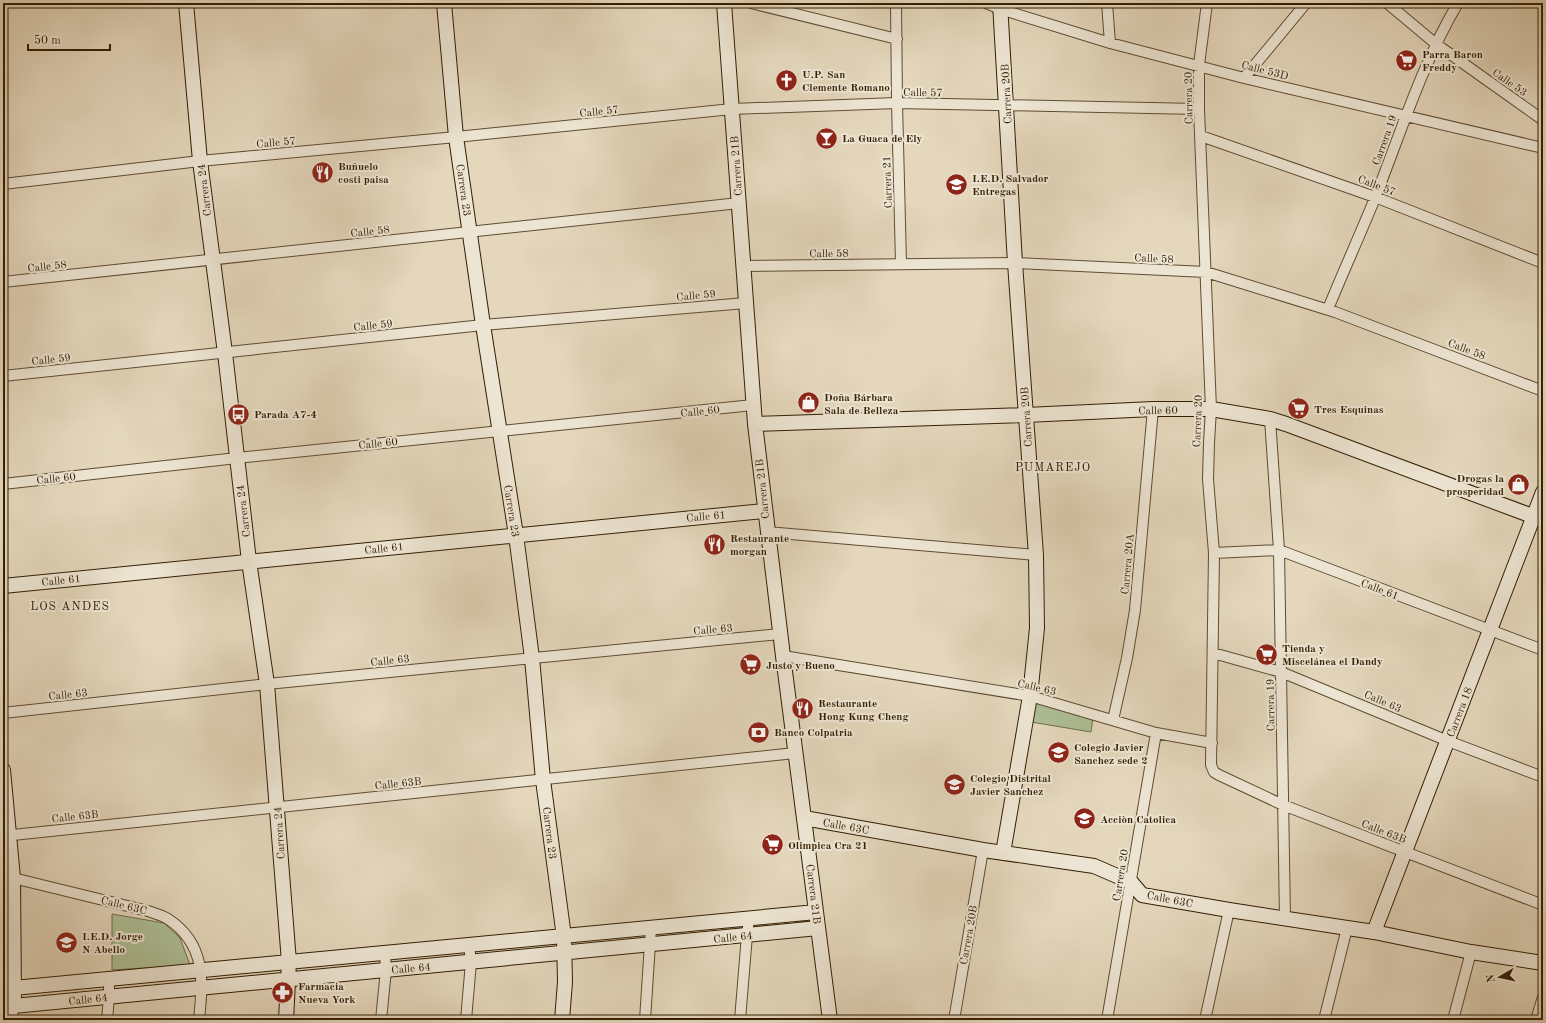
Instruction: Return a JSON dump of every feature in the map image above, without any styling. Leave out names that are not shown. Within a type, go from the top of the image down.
[{"type":"street","name":"Carrera 24","points":[[186,3],[200,161],[225,353],[249,561],[267,684],[278,807],[289,962],[286,1020]]},
{"type":"street","name":"Carrera 23","points":[[444,3],[456,137],[483,325],[516,535],[532,658],[543,780],[564,936],[565,982],[562,1020]]},
{"type":"street","name":"Carrera 21B","points":[[724,3],[753,405],[764,511],[830,1020]]},
{"type":"street","points":[[751,3],[897,39]]},
{"type":"street","name":"Carrera 21","points":[[896,3],[897,104],[902,263]]},
{"type":"street","name":"Calle 53D","points":[[986,3],[1000,6],[1110,43],[1199,65],[1244,78],[1543,148]]},
{"type":"street","points":[[1107,3],[1110,43]]},
{"type":"street","name":"Carrera 20","points":[[1207,3],[1199,65],[1199,109],[1211,408],[1208,443],[1208,479],[1214,553],[1211,766],[1214,772],[1219,775]]},
{"type":"street","points":[[1244,78],[1306,3]]},
{"type":"street","name":"Calle 53","points":[[1387,3],[1436,44],[1543,120]]},
{"type":"street","name":"Carrera 19","points":[[1328,309],[1375,197],[1405,116],[1436,44],[1458,3]]},
{"type":"street","name":"Carrera 20B","points":[[1000,6],[1015,263],[1036,555],[1037,628],[1030,696],[1003,853]]},
{"type":"street","name":"Calle 57","points":[[3,184],[200,161],[732,109],[897,104],[1199,109]]},
{"type":"street","name":"Calle 57","points":[[1201,136],[1375,197],[1543,263]]},
{"type":"street","name":"Calle 58","points":[[3,282],[739,203]]},
{"type":"street","name":"Calle 58","points":[[743,266],[902,263],[1015,263],[1206,272],[1328,309],[1543,391]]},
{"type":"street","name":"Calle 59","points":[[3,376],[483,325],[746,303]]},
{"type":"street","name":"Calle 60","points":[[3,484],[237,458],[753,405]]},
{"type":"street","name":"Calle 60","points":[[755,424],[1211,408],[1270,419],[1538,518]]},
{"type":"street","name":"Carrera 20A","points":[[1113,720],[1128,658],[1135,610],[1153,409]]},
{"type":"street","name":"Carrera 19","points":[[1270,419],[1279,550],[1285,919]]},
{"type":"street","name":"Carrera 18","points":[[1374,932],[1490,630],[1538,518],[1543,492]]},
{"type":"street","name":"Calle 61","points":[[3,586],[764,511]]},
{"type":"street","points":[[767,532],[1036,555]]},
{"type":"street","name":"Calle 61","points":[[1214,553],[1279,550],[1543,650]]},
{"type":"street","name":"Calle 63","points":[[3,713],[267,684],[780,634]]},
{"type":"street","name":"Calle 63","points":[[1213,653],[1281,672],[1448,741],[1543,777]]},
{"type":"street","name":"Calle 63","points":[[783,656],[1030,696],[1156,733],[1212,743]]},
{"type":"street","name":"Carrera 20","points":[[1107,1020],[1156,733]]},
{"type":"street","name":"Calle 63B","points":[[6,836],[795,753]]},
{"type":"street","points":[[3,770],[8,875],[8,989],[10,1011]]},
{"type":"street","name":"Calle 63B","points":[[1219,775],[1283,805],[1543,905]]},
{"type":"street","name":"Calle 63C","points":[[804,818],[983,850],[1094,866],[1131,882],[1142,894],[1229,910],[1374,932],[1471,952],[1543,963]]},
{"type":"street","name":"Carrera 20B","points":[[954,1020],[983,850]]},
{"type":"street","name":"Calle 63C","points":[[8,875],[148,910],[168,919],[184,933],[198,954],[202,988],[199,1020]]},
{"type":"street","points":[[1205,1020],[1229,910]]},
{"type":"street","name":"Calle 64","points":[[8,989],[816,912]]},
{"type":"street","points":[[740,1020],[749,919]]},
{"type":"street","points":[[645,1020],[651,928]]},
{"type":"street","name":"Calle 64","points":[[10,1011],[109,997],[818,928]]},
{"type":"street","points":[[1324,1020],[1347,928]]},
{"type":"street","points":[[466,1020],[471,962],[469,946]]},
{"type":"street","points":[[1453,1020],[1471,952]]},
{"type":"street","points":[[381,1020],[386,970],[385,953]]},
{"type":"street","points":[[107,1020],[109,979]]},
{"type":"street","points":[[1536,1020],[1543,996]]},
{"type":"green space","points":[[1035,701],[1093,717],[1091,732],[1031,722]]},
{"type":"green space","points":[[112,914],[164,923],[180,938],[190,965],[112,970]]},
{"type":"place","name":"Parra Baron Freddy","points":[[1406,60]]},
{"type":"place","name":"U.P. San Clemente Romano","points":[[786,80]]},
{"type":"place","name":"La Guaca de Ely","points":[[826,138]]},
{"type":"place","name":"Buñuelo costi paisa","points":[[323,172]]},
{"type":"place","name":"I.E.D. Salvador Entregas","points":[[956,184]]},
{"type":"place","name":"Doña Bárbara Sala de Belleza","points":[[809,403]]},
{"type":"place","name":"Tres Esquinas","points":[[1299,409]]},
{"type":"place","name":"Parada A7-4","points":[[238,414]]},
{"type":"place","name":"Drogas la prosperidad","points":[[1519,484]]},
{"type":"place","name":"Restaurante morgan","points":[[715,544]]},
{"type":"place","name":"Tienda y Miscelánea el Dandy","points":[[1267,654]]},
{"type":"place","name":"Justo y Bueno","points":[[751,665]]},
{"type":"place","name":"Restaurante Hong Kung Cheng","points":[[803,709]]},
{"type":"place","name":"Banco Colpatria","points":[[758,732]]},
{"type":"place","name":"Colegio Javier Sanchez sede 2","points":[[1058,753]]},
{"type":"place","name":"Colegio Distrital Javier Sanchez","points":[[954,784]]},
{"type":"place","name":"Acciòn Catolica","points":[[1084,819]]},
{"type":"place","name":"Olimpica Cra 21","points":[[772,845]]},
{"type":"place","name":"I.E.D. Jorge N Abello","points":[[66,942]]},
{"type":"place","name":"Farmacia Nueva York","points":[[282,992]]},
{"type":"district","name":"PUMAREJO","points":[[1053,467]]},
{"type":"district","name":"LOS ANDES","points":[[70,606]]}]
